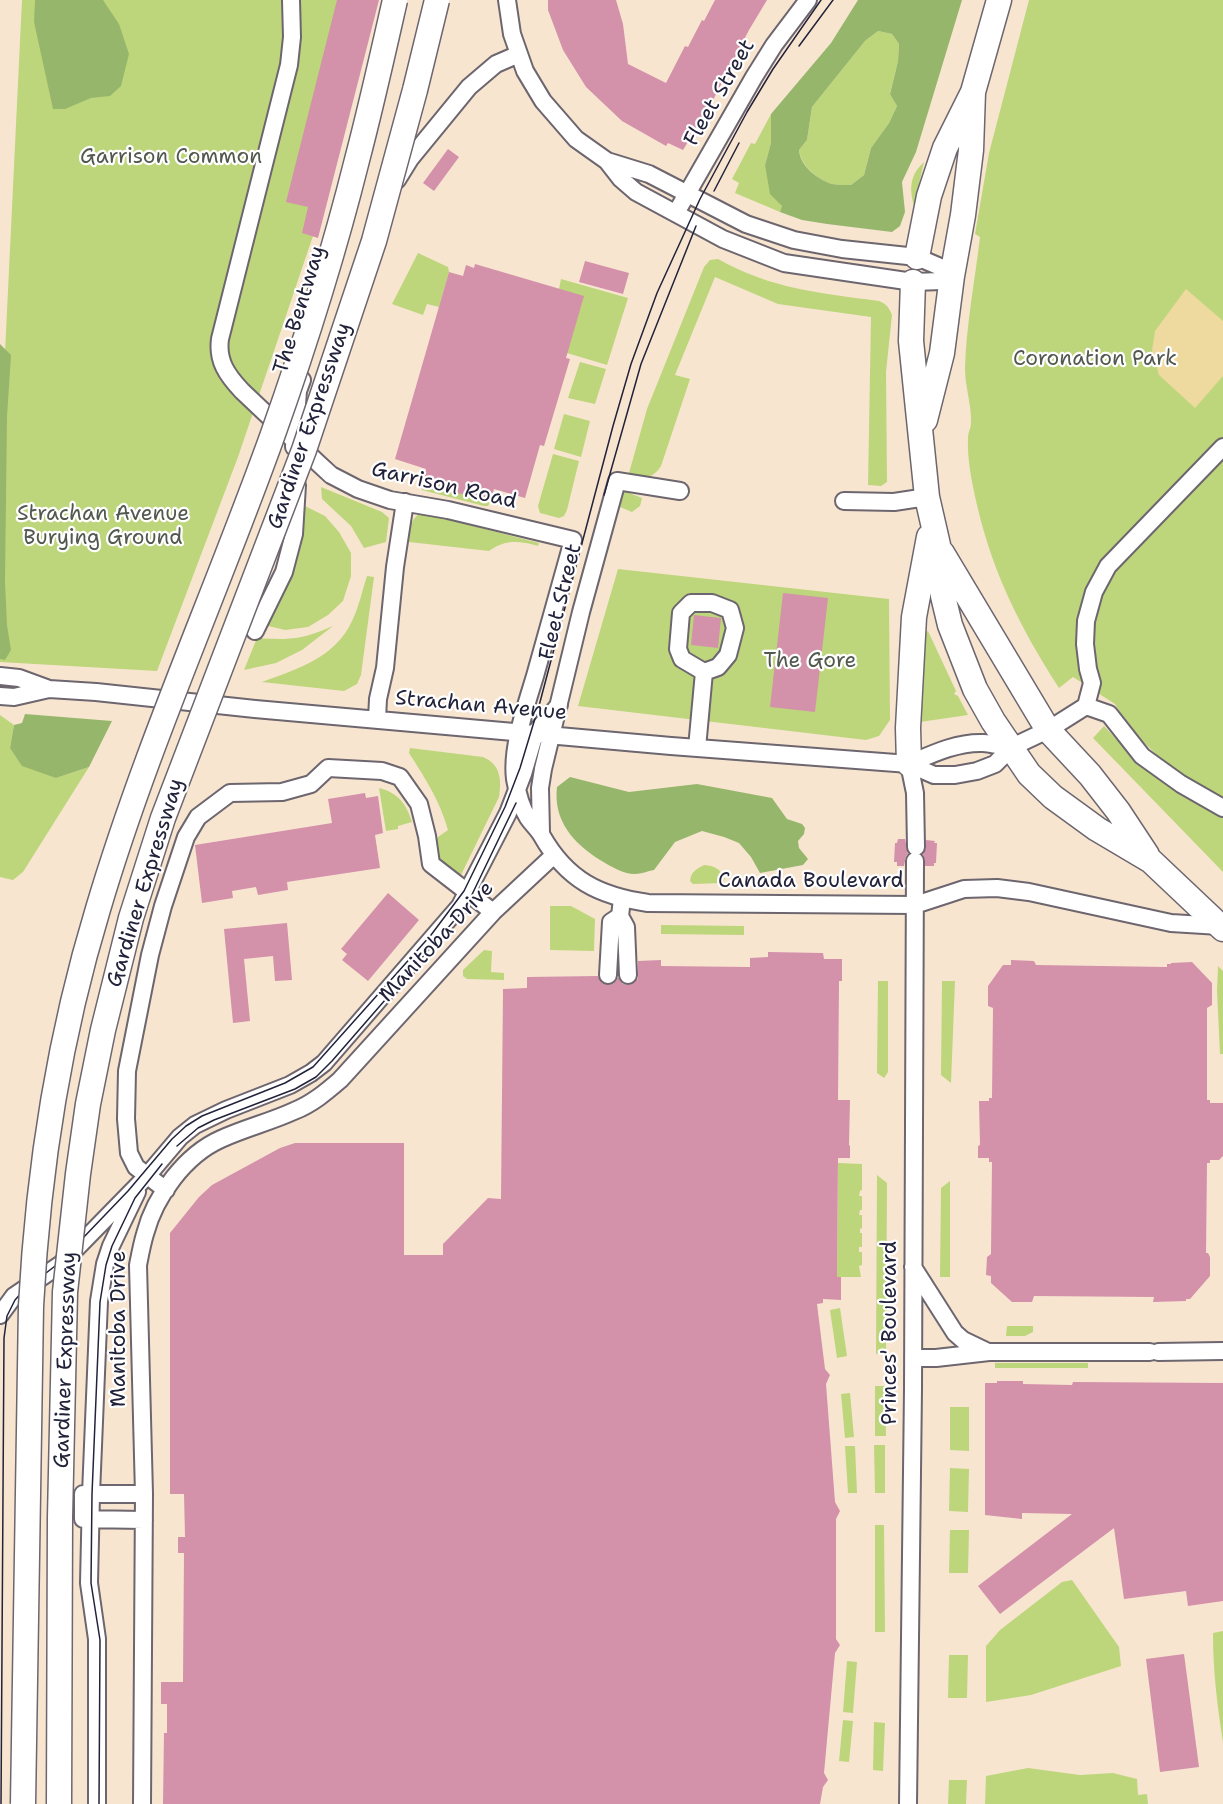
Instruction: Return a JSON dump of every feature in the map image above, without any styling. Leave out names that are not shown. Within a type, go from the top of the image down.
[{"type":"highway","name":"Gardiner Expressway","points":[[23,1804],[28,1369],[32,1273],[43,1169],[70,1020],[96,916],[130,808],[269,443],[306,335],[357,162],[395,0]]},
{"type":"highway","name":"Gardiner Expressway","points":[[59,1804],[60,1517],[65,1292],[88,1104],[105,1020],[131,918],[163,818],[303,450],[374,241],[437,0]]},
{"type":"highway","points":[[917,257],[929,196],[945,148],[974,92],[999,0]]},
{"type":"highway","points":[[921,434],[942,353],[971,150],[974,92]]},
{"type":"highway","points":[[913,282],[911,341],[927,497],[935,534],[943,596],[956,644],[975,689],[993,721],[1029,774],[1053,797],[1097,829],[1151,861],[1221,927]]},
{"type":"highway","points":[[935,534],[1048,730],[1118,811],[1151,861]]},
{"type":"highway","points":[[909,764],[908,728],[915,617],[935,534]]},
{"type":"street","name":"Garrison Road","points":[[291,0],[292,37],[289,65],[220,339],[222,365],[232,380],[331,475],[358,489],[374,496],[448,510],[573,540]]},
{"type":"street","name":"The Bentway","points":[[255,631],[284,572],[294,534],[298,484],[294,440],[298,391],[364,178],[367,137],[400,0]]},
{"type":"street","points":[[507,0],[512,34],[519,54],[530,81],[550,111],[576,139],[607,161],[621,179],[636,192],[723,239],[784,262],[913,282],[942,281],[952,276],[945,269],[917,257],[842,249],[794,240],[746,224],[688,192],[649,174],[607,161]]},
{"type":"street","name":"Fleet Street","points":[[676,213],[753,77],[808,0]]},
{"type":"street","points":[[314,459],[398,175],[469,87],[495,64],[519,54]]},
{"type":"street","points":[[1223,447],[1108,566],[1092,597],[1084,637],[1092,683],[1086,706],[1109,714],[1142,756],[1181,784],[1223,808]]},
{"type":"street","name":"Fleet Street","points":[[536,733],[558,705],[616,481],[680,491]]},
{"type":"street","points":[[844,501],[894,502],[927,497]]},
{"type":"street","points":[[376,719],[385,668],[395,567],[405,502]]},
{"type":"street","name":"Fleet Street","points":[[536,733],[573,540]]},
{"type":"street","points":[[698,748],[704,672]]},
{"type":"street","name":"Strachan Avenue","points":[[3,676],[19,678],[49,689],[698,748],[909,764],[934,775],[955,775],[977,771],[995,764],[1012,747],[1048,730],[1086,706]]},
{"type":"street","name":"Strachan Avenue","points":[[3,696],[14,697],[49,689]]},
{"type":"street","points":[[536,733],[515,759],[517,788],[526,816],[541,833],[553,856]]},
{"type":"street","points":[[536,733],[541,833]]},
{"type":"street","name":"Strachan Avenue","points":[[909,764],[947,748],[981,743],[1012,747]]},
{"type":"street","name":"Princes' Boulevard","points":[[908,1804],[915,905],[915,793],[909,764]]},
{"type":"street","points":[[166,1190],[136,1167],[129,1153],[126,1119],[127,1071],[138,1012],[163,906],[186,837],[198,817],[230,793],[282,792],[311,783],[328,768],[382,771],[400,777],[419,804],[431,864],[493,912]]},
{"type":"street","points":[[0,1315],[14,1296],[61,1264],[147,1176],[180,1137],[195,1125],[290,1085],[324,1063],[442,929],[468,893],[517,788]]},
{"type":"street","name":"Canada Boulevard","points":[[553,856],[573,875],[604,893],[621,907],[648,903],[915,905],[964,889],[997,888],[1029,892],[1171,923],[1221,927]]},
{"type":"street","name":"Manitoba Drive","points":[[142,1804],[144,1494],[138,1265],[145,1232],[158,1202],[195,1155],[218,1140],[296,1111],[320,1097],[340,1080],[493,912],[553,856]]},
{"type":"street","points":[[621,907],[626,927],[628,975]]},
{"type":"street","points":[[608,975],[611,922],[621,907]]},
{"type":"street","points":[[91,1494],[101,1284],[111,1246],[147,1176]]},
{"type":"street","points":[[913,1267],[955,1333],[963,1340],[989,1352]]},
{"type":"street","points":[[913,1358],[936,1358],[989,1352],[1223,1352]]},
{"type":"street","points":[[144,1494],[83,1494],[83,1519],[144,1520]]},
{"type":"street","points":[[90,1519],[90,1600],[97,1639],[97,1804]]},
{"type":"green space","name":"Garrison Common","points":[[22,0],[374,0],[313,236],[238,457],[157,671],[0,662],[3,394]]},
{"type":"green space","points":[[35,0],[103,0],[119,24],[129,54],[121,86],[110,96],[91,98],[65,109],[53,109],[34,22]]},
{"type":"green space","points":[[858,0],[962,0],[916,152],[902,182],[905,212],[900,226],[892,232],[802,220],[780,212],[782,206],[770,194],[765,165],[771,143],[771,114],[831,43]],"holes":[[[878,31],[892,34],[899,44],[898,61],[890,94],[897,106],[889,123],[871,148],[864,175],[851,185],[826,182],[810,171],[800,156],[799,150],[807,140],[812,107],[865,41]]]},
{"type":"green space","name":"Coronation Park","points":[[1029,0],[1223,0],[1223,800],[1198,787],[1158,756],[1130,729],[1115,704],[1073,677],[1059,688],[1032,644],[1000,578],[977,505],[968,454],[971,417],[965,369],[980,237],[975,234],[989,153]]},
{"type":"green space","points":[[878,31],[892,34],[899,44],[898,61],[890,93],[897,106],[889,123],[871,148],[864,175],[851,185],[832,184],[811,171],[800,156],[799,150],[807,140],[812,107],[865,41]]},
{"type":"green space","points":[[771,114],[771,143],[765,165],[782,207],[780,212],[735,193],[739,183],[732,179],[751,143],[755,144]]},
{"type":"green space","points":[[924,162],[914,206],[911,193],[913,177]]},
{"type":"green space","points":[[418,253],[448,267],[449,272],[439,307],[427,304],[423,315],[392,304]]},
{"type":"green space","points":[[718,259],[757,277],[777,283],[816,292],[879,301],[887,306],[892,315],[886,372],[887,482],[881,486],[868,485],[871,317],[778,304],[715,277],[675,375],[690,379],[661,466],[656,473],[646,477],[634,478],[629,473],[647,409],[704,267],[710,260]]},
{"type":"green space","points":[[561,279],[628,298],[607,365],[567,353],[559,289]]},
{"type":"green space","points":[[0,344],[11,355],[7,417],[5,582],[11,650],[5,660],[0,659]]},
{"type":"green space","points":[[580,362],[606,369],[595,404],[568,398]]},
{"type":"green space","points":[[564,414],[590,421],[581,457],[554,449]]},
{"type":"green space","points":[[553,454],[579,461],[567,510],[564,516],[559,518],[540,513],[538,506]]},
{"type":"green space","points":[[422,480],[447,487],[454,493],[467,493],[491,500],[488,506],[484,506],[422,490]]},
{"type":"green space","points":[[321,487],[382,512],[389,518],[386,542],[364,548],[351,526],[322,499]]},
{"type":"green space","points":[[624,491],[642,498],[640,506],[632,512],[620,507]]},
{"type":"green space","points":[[303,505],[325,516],[339,532],[351,553],[351,576],[343,601],[328,615],[308,627],[285,630],[264,625],[278,604],[300,544]]},
{"type":"green space","points":[[419,514],[427,514],[539,543],[538,546],[519,542],[507,543],[489,551],[409,542],[412,523]]},
{"type":"green space","name":"The Gore","points":[[618,569],[889,599],[890,720],[879,736],[866,740],[578,706]]},
{"type":"green space","points":[[367,576],[374,577],[361,675],[357,684],[344,691],[262,682],[301,667],[336,644],[345,634],[354,616]]},
{"type":"green space","points":[[333,626],[302,650],[276,663],[244,670],[257,638],[296,638]]},
{"type":"green space","points":[[928,631],[956,691],[954,694],[958,696],[968,715],[920,722],[926,632]]},
{"type":"green space","points":[[25,714],[112,721],[89,767],[56,778],[22,766],[10,748],[14,725],[22,723]]},
{"type":"green space","points":[[0,715],[14,725],[10,748],[56,778],[89,767],[23,872],[13,880],[0,877]]},
{"type":"green space","points":[[1104,726],[1143,768],[1182,796],[1223,817],[1223,872],[1093,738]]},
{"type":"green space","points":[[410,748],[483,757],[496,768],[500,784],[499,797],[461,875],[437,857],[434,843],[448,830],[436,799],[409,753]]},
{"type":"green space","points":[[570,777],[629,792],[697,784],[772,798],[787,819],[802,824],[805,828],[804,834],[798,841],[799,848],[808,859],[803,865],[760,873],[751,857],[739,843],[702,831],[675,842],[654,870],[640,874],[621,871],[590,853],[567,830],[558,810],[557,787]]},
{"type":"green space","points":[[379,788],[400,800],[407,809],[412,822],[398,826],[398,829],[386,831]]},
{"type":"green space","points":[[704,865],[719,870],[725,878],[723,883],[693,884],[690,881],[693,873]]},
{"type":"green space","points":[[550,906],[571,906],[595,919],[594,951],[550,950]]},
{"type":"green space","points":[[661,925],[744,926],[744,935],[661,934]]},
{"type":"green space","points":[[484,950],[492,951],[491,972],[504,973],[504,980],[467,979],[463,976],[463,970]]},
{"type":"green space","points":[[1218,966],[1223,971],[1223,1054],[1220,1054]]},
{"type":"green space","points":[[878,981],[888,981],[888,1072],[884,1078],[877,1073]]},
{"type":"green space","points":[[942,981],[955,981],[951,1083],[941,1075]]},
{"type":"green space","points":[[838,1163],[862,1164],[862,1190],[859,1196],[862,1196],[862,1210],[859,1215],[862,1215],[860,1233],[862,1233],[862,1247],[859,1247],[859,1252],[862,1252],[862,1265],[859,1266],[861,1277],[837,1277]]},
{"type":"green space","points":[[877,1175],[887,1183],[886,1353],[876,1354]]},
{"type":"green space","points":[[950,1181],[950,1277],[940,1277],[941,1188]]},
{"type":"green space","points":[[840,1308],[847,1356],[837,1358],[830,1310]]},
{"type":"green space","points":[[1007,1326],[1033,1326],[1033,1332],[1025,1336],[1006,1336]]},
{"type":"green space","points":[[995,1363],[1088,1363],[1088,1368],[995,1368]]},
{"type":"green space","points":[[875,1386],[885,1386],[886,1436],[875,1436]]},
{"type":"green space","points":[[850,1393],[854,1437],[845,1438],[841,1394]]},
{"type":"green space","points":[[950,1407],[969,1407],[969,1451],[950,1450]]},
{"type":"green space","points":[[874,1445],[885,1445],[885,1493],[875,1493]]},
{"type":"green space","points":[[845,1446],[855,1446],[857,1493],[848,1493]]},
{"type":"green space","points":[[950,1468],[969,1469],[968,1512],[949,1511]]},
{"type":"green space","points":[[875,1525],[884,1525],[885,1632],[875,1632]]},
{"type":"green space","points":[[950,1530],[969,1530],[968,1573],[949,1573]]},
{"type":"green space","points":[[1072,1580],[1119,1647],[1121,1666],[1031,1695],[986,1702],[986,1646],[1000,1630],[1062,1582]]},
{"type":"green space","points":[[1223,1631],[1223,1742],[1216,1688],[1213,1633]]},
{"type":"green space","points":[[949,1655],[968,1655],[967,1698],[948,1698]]},
{"type":"green space","points":[[847,1661],[857,1662],[853,1713],[843,1712]]},
{"type":"green space","points":[[843,1720],[853,1721],[849,1762],[839,1761]]},
{"type":"green space","points":[[874,1722],[885,1723],[883,1771],[873,1770]]},
{"type":"green space","points":[[1028,1768],[1080,1775],[1113,1773],[1137,1779],[1138,1795],[1147,1794],[1148,1804],[985,1804],[986,1776]]},
{"type":"green space","points":[[949,1780],[967,1780],[966,1804],[948,1804]]},
{"type":"sand","points":[[1186,289],[1223,321],[1223,376],[1195,408],[1159,375],[1152,351],[1155,331]]},
{"type":"building","points":[[337,0],[379,0],[318,238],[302,233],[308,207],[286,202]]},
{"type":"building","points":[[548,0],[616,0],[623,24],[628,64],[666,83],[685,46],[688,47],[715,0],[767,0],[711,104],[683,150],[668,143],[666,146],[622,121],[586,87],[563,50],[548,10]]},
{"type":"building","points":[[448,149],[459,157],[434,191],[423,183]]},
{"type":"building","points":[[585,261],[629,273],[623,294],[579,282]]},
{"type":"building","points":[[475,264],[584,296],[566,358],[570,359],[544,446],[540,445],[525,498],[494,489],[491,500],[467,493],[453,493],[447,487],[422,480],[426,469],[395,459],[449,272],[463,276],[466,265],[474,268]]},
{"type":"building","points":[[783,593],[828,598],[815,712],[770,707]]},
{"type":"building","points":[[694,615],[721,618],[718,648],[691,645]]},
{"type":"building","points":[[365,793],[366,798],[378,796],[383,833],[375,835],[380,868],[287,882],[288,890],[258,895],[256,887],[232,891],[233,898],[202,903],[195,845],[332,823],[328,799]]},
{"type":"building","points":[[898,839],[905,839],[908,854],[904,866],[897,866],[897,862],[894,862],[895,843]]},
{"type":"building","points":[[926,840],[937,843],[934,866],[925,866],[923,855]]},
{"type":"building","points":[[388,893],[419,920],[368,981],[342,960],[347,954],[341,949]]},
{"type":"building","points":[[287,923],[292,980],[275,981],[273,956],[244,959],[250,1021],[233,1023],[224,929]]},
{"type":"building","points":[[768,952],[823,953],[824,959],[842,959],[842,981],[839,981],[838,1100],[850,1100],[850,1158],[838,1158],[837,1277],[841,1277],[841,1300],[823,1299],[823,1303],[817,1304],[825,1369],[830,1375],[826,1384],[835,1502],[840,1511],[836,1519],[836,1639],[840,1645],[835,1653],[824,1773],[828,1780],[823,1787],[820,1804],[163,1804],[164,1733],[167,1733],[167,1704],[161,1704],[161,1682],[183,1682],[184,1553],[178,1553],[178,1537],[185,1537],[184,1494],[170,1494],[170,1233],[199,1197],[212,1185],[280,1148],[295,1143],[404,1143],[404,1255],[443,1255],[443,1244],[488,1198],[501,1199],[503,989],[527,988],[527,977],[598,976],[602,983],[608,985],[613,984],[618,977],[623,984],[629,985],[638,979],[638,961],[661,960],[661,966],[750,967],[750,958],[768,957]]},
{"type":"building","points":[[1011,960],[1034,961],[1036,965],[1167,967],[1167,964],[1171,963],[1192,962],[1212,983],[1212,1005],[1207,1008],[1207,1100],[1210,1100],[1210,1103],[1223,1103],[1223,1156],[1219,1160],[1210,1160],[1210,1163],[1207,1163],[1206,1253],[1210,1257],[1210,1276],[1190,1299],[1153,1302],[1154,1297],[1034,1296],[1032,1302],[1012,1302],[991,1283],[991,1276],[986,1275],[987,1257],[991,1254],[992,1162],[989,1162],[989,1158],[978,1158],[978,1146],[980,1145],[979,1101],[989,1101],[989,1098],[992,1098],[993,1008],[988,1006],[988,986],[1003,965],[1011,965]]},
{"type":"building","points":[[997,1381],[1072,1385],[1073,1382],[1223,1383],[1223,1601],[1188,1606],[1186,1591],[1124,1599],[1114,1528],[1000,1614],[978,1586],[1072,1514],[1022,1513],[1022,1519],[985,1515],[985,1383],[997,1383]]},
{"type":"building","points":[[1184,1654],[1199,1767],[1160,1772],[1146,1659]]},
{"type":"tram line","points":[[1,1804],[4,1338],[7,1316],[15,1300],[24,1290],[59,1263],[186,1126],[202,1116],[285,1083],[313,1067],[431,935],[464,891],[505,807],[520,768],[540,702],[613,426],[631,364],[657,293],[700,199],[747,112],[773,69],[821,0]]},
{"type":"tram line","points":[[799,46],[833,0]]},
{"type":"tram line","points":[[714,191],[739,143]]},
{"type":"tram line","points":[[604,495],[641,364],[696,226]]},
{"type":"tram line","points":[[177,1146],[198,1128],[214,1120],[295,1089],[316,1077],[332,1061],[466,907],[516,803]]},
{"type":"tram line","points":[[99,1804],[100,1640],[91,1583],[92,1494],[100,1302],[106,1265],[112,1246],[135,1198],[162,1164]]},
{"type":"park label","name":"Strachan Avenue Burying Ground","points":[[103,527]]}]
